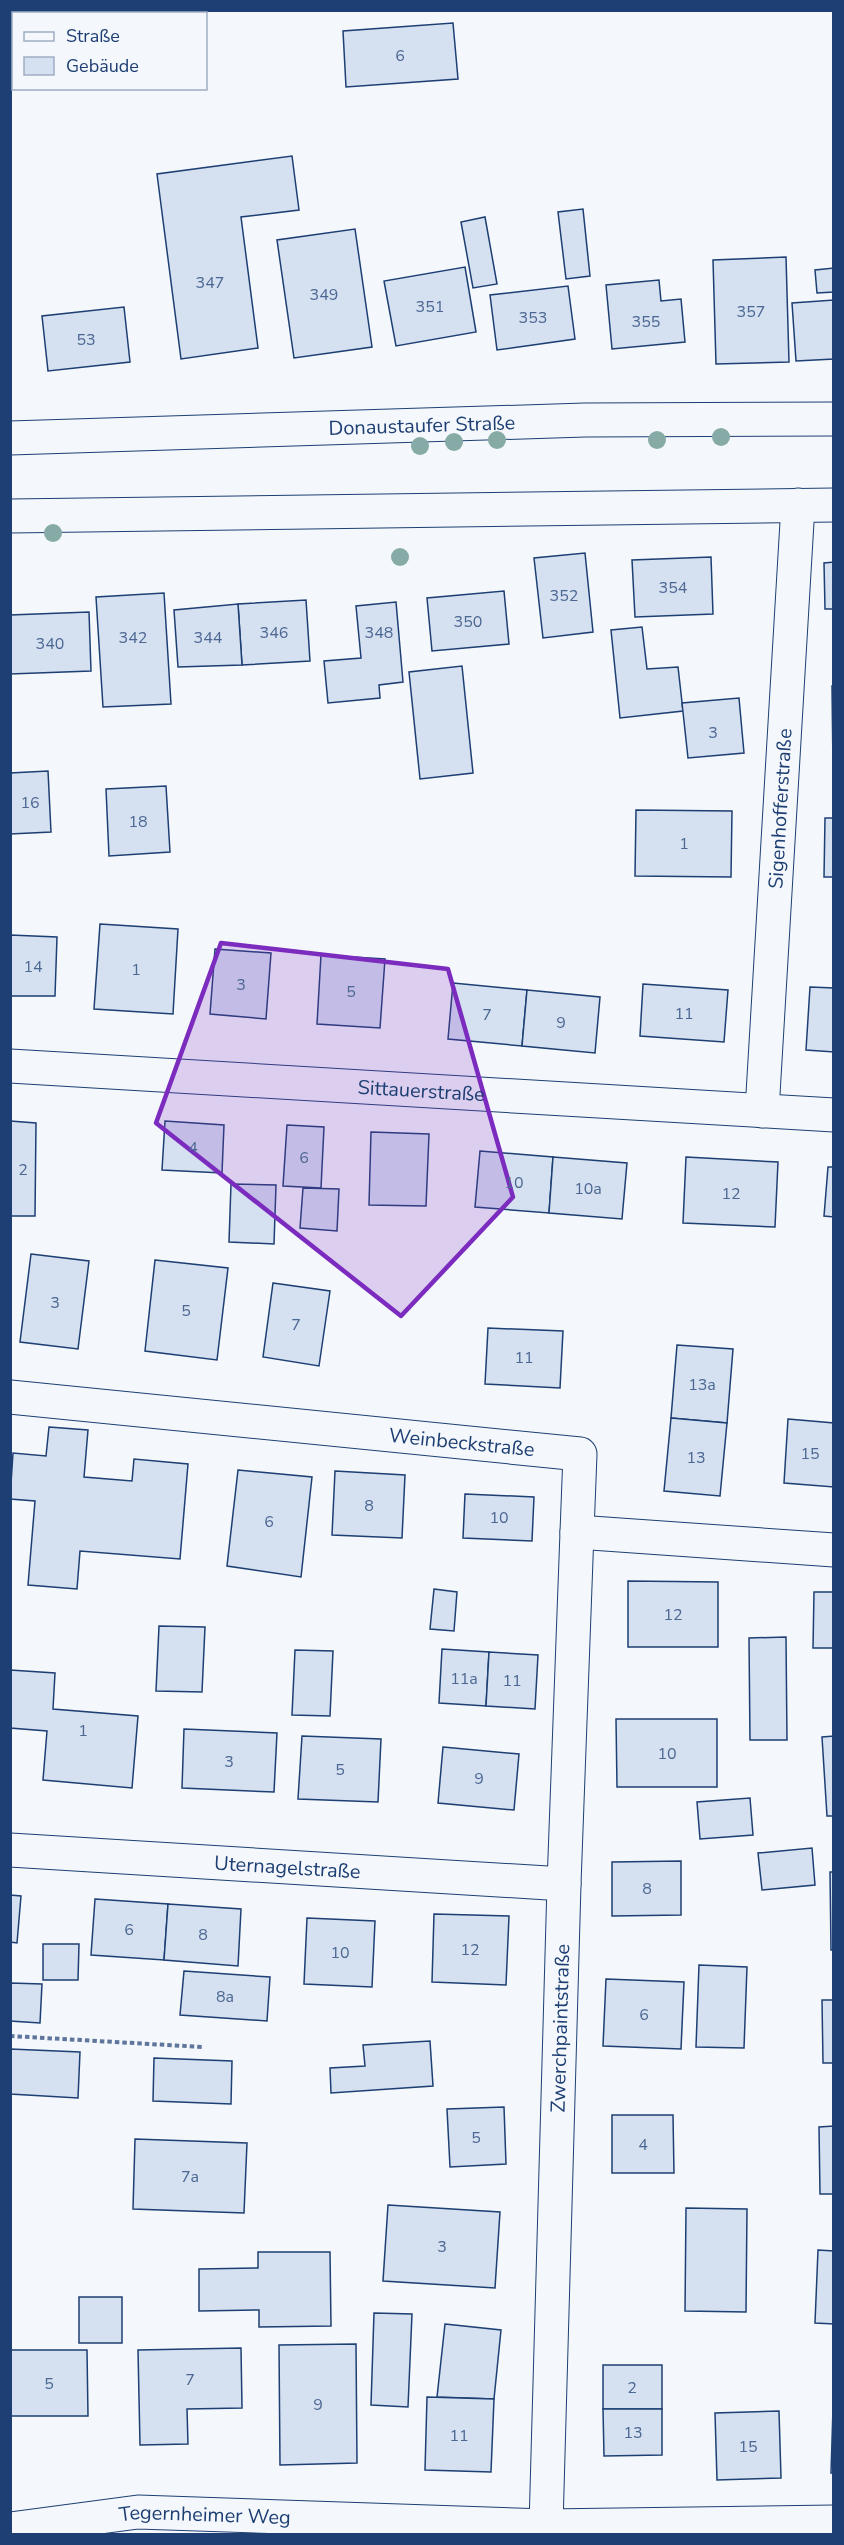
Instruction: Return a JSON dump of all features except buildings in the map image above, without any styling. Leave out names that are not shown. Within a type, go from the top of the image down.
[{"type":"street","name":"Donaustaufer Straße","points":[[10,438],[585,420],[834,419]]},
{"type":"street","name":"Sigenhofferstraße","points":[[762,1111],[798,505]]},
{"type":"street","points":[[10,516],[834,505]]},
{"type":"street","name":"Sittauerstraße","points":[[10,1066],[834,1115]]},
{"type":"street","name":"Weinbeckstraße","points":[[10,1397],[580,1454],[577,1532]]},
{"type":"street","points":[[577,1532],[834,1550]]},
{"type":"street","name":"Zwerchpaintstraße","points":[[546,2526],[564,1884],[577,1532]]},
{"type":"street","name":"Uternagelstraße","points":[[10,1850],[564,1884]]},
{"type":"street","name":"Tegernheimer Weg","points":[[10,2529],[138,2512],[546,2526],[834,2522]]},
{"type":"path","points":[[10,2036],[202,2047]]},
{"type":"highlighted area","points":[[221,943],[448,969],[513,1197],[401,1316],[156,1123]]}]
